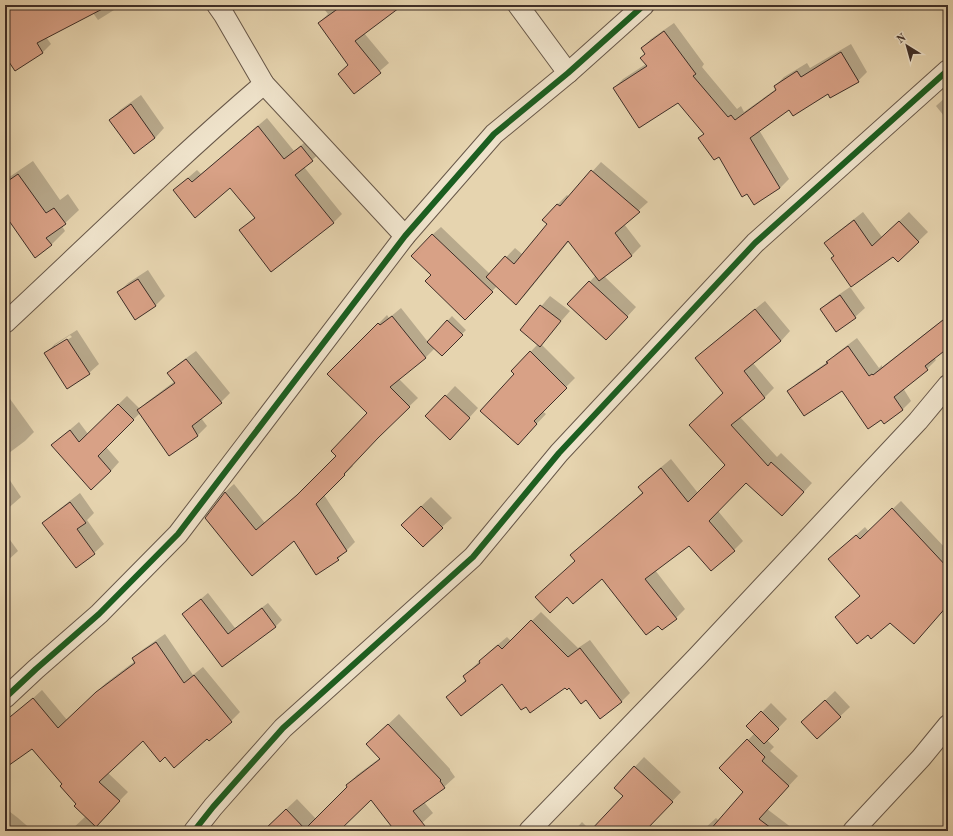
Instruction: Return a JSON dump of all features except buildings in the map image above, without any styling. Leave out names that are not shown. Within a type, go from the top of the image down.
[{"type":"street","points":[[217,5],[264,84],[405,236]]},
{"type":"street","points":[[518,5],[568,73]]},
{"type":"street","points":[[5,698],[99,614],[178,534],[405,236],[494,134],[568,73],[644,5]]},
{"type":"street","points":[[194,831],[213,807],[283,728],[473,557],[558,453],[755,242],[948,70]]},
{"type":"street","points":[[5,323],[114,219],[231,112],[264,84]]},
{"type":"street","points":[[529,831],[697,657],[918,420],[948,385]]},
{"type":"street","points":[[853,831],[921,758],[948,725]]},
{"type":"cycle path","points":[[5,698],[99,614],[178,534],[405,236],[494,134],[568,73],[644,5]]},
{"type":"cycle path","points":[[194,831],[213,807],[283,728],[473,557],[559,453],[755,243],[948,70]]}]
